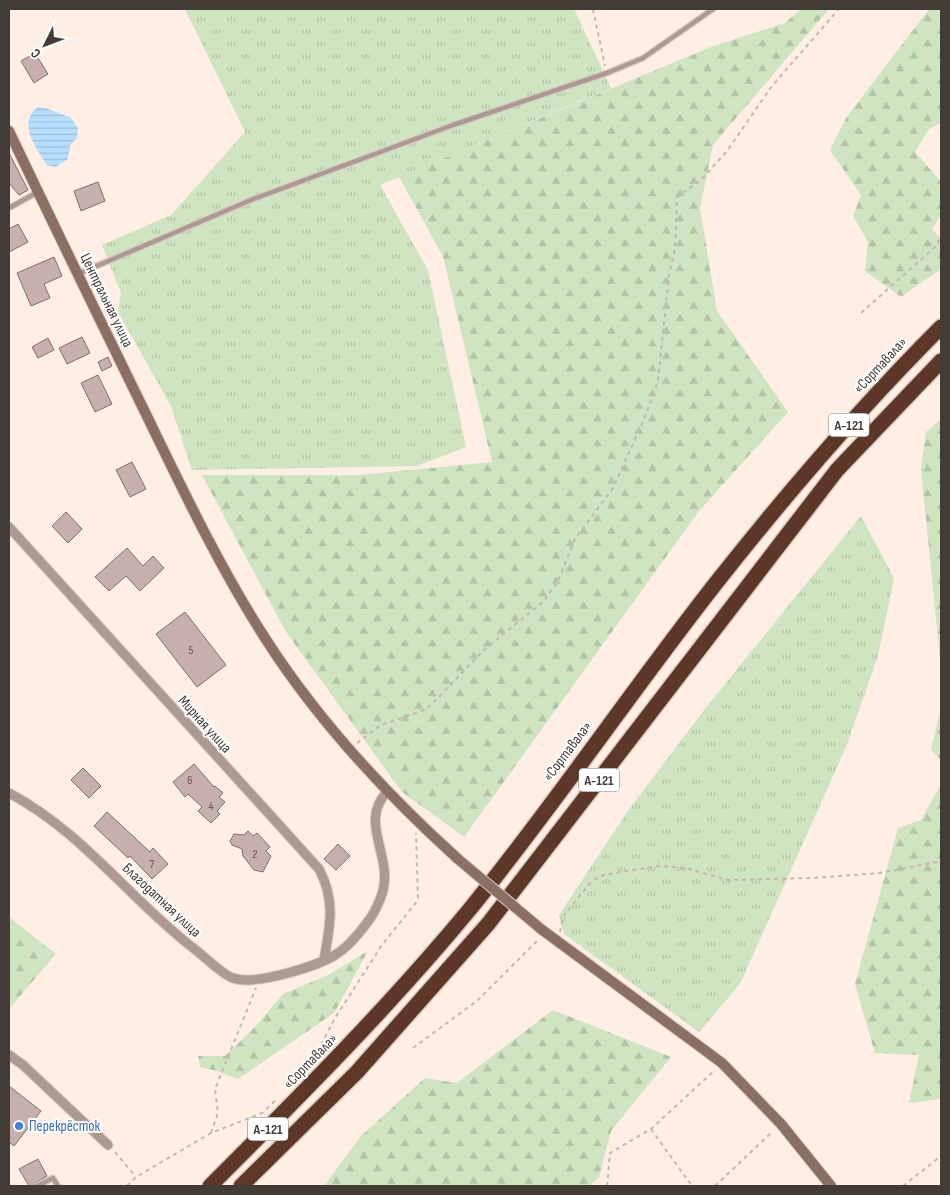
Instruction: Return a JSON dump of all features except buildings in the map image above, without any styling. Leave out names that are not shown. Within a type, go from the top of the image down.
[{"type":"highway","name":"«Сортавала»","points":[[210,1186],[342,1054],[470,909],[716,583],[812,465],[897,371],[941,327]]},
{"type":"highway","name":"А-121","points":[[241,1186],[357,1072],[488,924],[837,470],[941,361]]},
{"type":"street","name":"Центральная улица","points":[[9,132],[218,558],[265,638],[348,750],[387,792],[458,859],[541,929],[684,1032],[722,1063],[781,1124],[831,1186]]},
{"type":"street","name":"Мирная улица","points":[[9,528],[319,869],[328,886],[331,909],[324,960]]},
{"type":"street","name":"Благодатная улица","points":[[9,793],[24,801],[85,846],[174,934],[233,978],[259,979],[302,970],[338,953],[370,918],[384,886],[383,860],[375,824],[375,811],[378,801],[387,792]]},
{"type":"street","points":[[9,1055],[23,1065],[108,1145]]},
{"type":"lane","points":[[78,274],[260,197],[453,125],[607,73],[643,58],[713,9]]},
{"type":"lane","points":[[9,208],[38,192]]},
{"type":"lane","points":[[37,1186],[45,1184],[53,1178],[58,1186]]},
{"type":"path","points":[[593,9],[607,73]]},
{"type":"path","points":[[348,750],[381,725],[427,709],[486,650],[544,600],[558,581],[575,540],[613,488],[658,381],[668,274],[676,249],[677,197],[702,179],[727,151],[772,86],[839,9]]},
{"type":"path","points":[[861,313],[936,246],[941,236]]},
{"type":"path","points":[[306,1072],[335,1018],[382,945],[418,900],[417,838],[414,818]]},
{"type":"path","points":[[557,941],[563,916],[592,881],[603,875],[658,866],[684,868],[728,880],[813,878],[880,873],[941,861]]},
{"type":"path","points":[[413,1048],[478,1000],[516,964],[536,940],[543,943]]},
{"type":"path","points":[[211,1133],[218,1113],[215,1089],[259,979]]},
{"type":"path","points":[[607,1186],[610,1153],[651,1129],[690,1096],[722,1063]]},
{"type":"path","points":[[127,1186],[136,1177],[211,1133],[262,1113],[281,1096]]},
{"type":"path","points":[[715,1186],[781,1124]]},
{"type":"path","points":[[651,1129],[692,1186]]},
{"type":"path","points":[[108,1145],[136,1177]]},
{"type":"path","points":[[903,1186],[941,1156]]},
{"type":"green space","points":[[185,9],[574,9],[611,88],[380,185],[428,270],[466,447],[417,466],[192,470],[171,406],[118,312],[121,293],[102,245],[171,215],[245,132]]},
{"type":"green space","points":[[801,9],[829,9],[713,145],[700,208],[717,311],[788,412],[699,511],[464,837],[402,792],[286,632],[202,475],[359,475],[492,462],[443,256],[399,177],[711,47],[785,23]]},
{"type":"green space","points":[[929,9],[941,9],[941,123],[929,129],[915,152],[941,182],[941,214],[932,230],[941,238],[941,269],[901,297],[865,271],[868,242],[853,216],[861,195],[830,150],[846,118]]},
{"type":"green space","points":[[941,419],[941,668],[921,469],[926,432]]},
{"type":"green space","points":[[861,516],[894,578],[878,656],[846,747],[740,984],[699,1032],[564,934],[559,915],[627,812],[704,710]]},
{"type":"green space","points":[[941,707],[941,760],[931,750]]},
{"type":"green space","points":[[941,784],[941,1099],[909,1103],[919,1055],[875,1053],[855,984],[898,828],[921,820]]},
{"type":"green space","points":[[9,917],[56,954],[9,1009]]},
{"type":"green space","points":[[368,951],[334,1013],[238,1079],[200,1067],[198,1056],[225,1056],[252,1030],[283,994],[328,975]]},
{"type":"green space","points":[[553,1010],[671,1057],[611,1131],[599,1177],[589,1186],[324,1186],[361,1136],[425,1078],[457,1083]]},
{"type":"water","points":[[38,107],[70,117],[78,128],[77,138],[70,145],[68,159],[56,167],[47,165],[31,136],[29,121],[32,113]]},
{"type":"place","name":"Перекрёсток","points":[[19,1126]]}]
